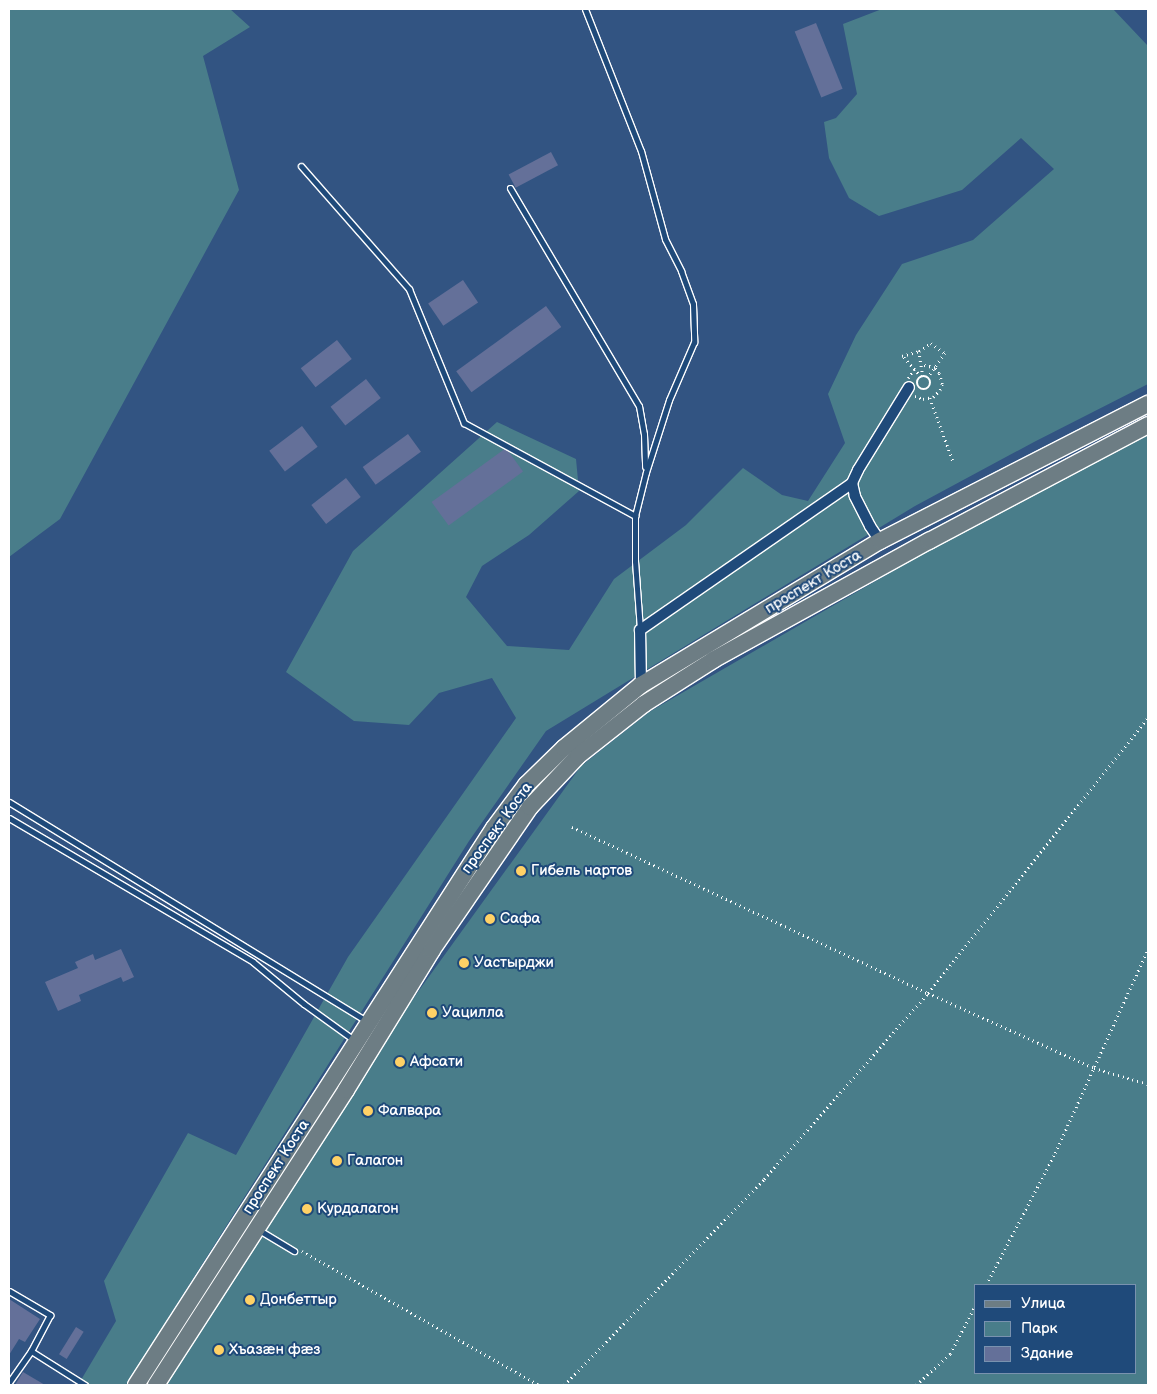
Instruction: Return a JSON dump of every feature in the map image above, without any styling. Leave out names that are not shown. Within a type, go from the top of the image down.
[{"type":"main road","name":"проспект Коста","points":[[136,1385],[494,828],[526,786],[564,748],[641,685],[880,541],[1148,404]]},
{"type":"main road","name":"проспект Коста","points":[[156,1385],[346,1090],[437,942],[530,807],[578,756],[644,704],[713,660],[929,541],[1148,425]]},
{"type":"street","points":[[641,685],[640,630],[852,483],[908,387]]},
{"type":"street","points":[[852,483],[870,526],[880,541]]},
{"type":"lane","points":[[585,9],[641,151],[665,239],[681,271],[693,304],[694,342],[669,400],[646,472],[635,516],[635,561],[640,630]]},
{"type":"lane","points":[[301,166],[409,289],[464,423],[635,516]]},
{"type":"lane","points":[[510,188],[639,406],[644,434],[646,472]]},
{"type":"lane","points":[[9,802],[369,1022]]},
{"type":"lane","points":[[9,818],[253,962],[304,1004],[356,1042]]},
{"type":"lane","points":[[257,1228],[294,1252]]},
{"type":"lane","points":[[9,1291],[50,1316],[9,1382]]},
{"type":"lane","points":[[30,1351],[85,1385]]},
{"type":"path","points":[[931,343],[941,348],[945,353],[928,377],[922,377],[902,356],[918,351],[931,343]]},
{"type":"path","points":[[918,351],[922,365],[922,377],[918,385],[924,390],[930,385],[928,377]]},
{"type":"path","points":[[914,369],[908,380],[908,387],[917,397],[930,398],[940,390],[942,384],[941,376],[935,368],[922,365]]},
{"type":"path","points":[[930,398],[953,461]]},
{"type":"path","points":[[564,1385],[764,1179],[928,994],[1148,717]]},
{"type":"path","points":[[572,827],[928,994],[1094,1068],[1148,1084]]},
{"type":"path","points":[[987,1284],[1055,1153],[1148,949]]},
{"type":"path","points":[[301,1250],[539,1385]]},
{"type":"path","points":[[916,1385],[950,1354],[974,1308]]},
{"type":"green space","points":[[9,9],[230,9],[250,27],[203,56],[239,190],[60,519],[9,557]]},
{"type":"green space","points":[[882,9],[1113,9],[1148,46],[1148,384],[915,506],[546,731],[469,841],[126,1385],[78,1385],[116,1321],[104,1281],[188,1133],[236,1155],[348,957],[516,718],[492,678],[439,693],[409,725],[354,721],[286,672],[353,551],[497,422],[576,459],[579,491],[529,535],[482,566],[466,597],[507,646],[569,650],[614,579],[686,525],[743,468],[782,495],[808,501],[845,443],[828,394],[856,335],[902,264],[973,240],[1054,169],[1021,138],[962,190],[879,216],[849,198],[829,158],[824,122],[836,118],[857,94],[843,24]]},
{"type":"green space","points":[[1148,435],[1148,1385],[162,1385],[402,1014],[581,766],[649,712],[919,556]]},
{"type":"building","points":[[816,23],[843,89],[821,97],[795,32]]},
{"type":"building","points":[[551,152],[558,165],[516,188],[509,175]]},
{"type":"building","points":[[463,280],[478,302],[443,326],[428,303]]},
{"type":"building","points":[[546,306],[561,327],[471,392],[456,371]]},
{"type":"building","points":[[337,340],[352,359],[316,387],[301,368]]},
{"type":"building","points":[[366,379],[381,398],[345,426],[331,407]]},
{"type":"building","points":[[302,426],[318,447],[285,471],[269,451]]},
{"type":"building","points":[[408,434],[421,452],[376,485],[363,467]]},
{"type":"building","points":[[506,448],[523,471],[449,526],[432,502]]},
{"type":"building","points":[[346,478],[361,497],[326,524],[311,505]]},
{"type":"building","points":[[121,949],[134,977],[123,982],[121,977],[79,995],[81,1001],[58,1011],[45,982],[78,968],[75,962],[93,954],[95,960]]},
{"type":"building","points":[[9,1299],[40,1319],[25,1342],[19,1339],[9,1355]]},
{"type":"building","points":[[76,1327],[84,1332],[67,1359],[59,1354]]},
{"type":"building","points":[[23,1372],[45,1385],[15,1385]]},
{"type":"place","name":"Гибель нартов","points":[[521,871]]},
{"type":"place","name":"Сафа","points":[[490,919]]},
{"type":"place","name":"Уастырджи","points":[[464,963]]},
{"type":"place","name":"Уацилла","points":[[432,1013]]},
{"type":"place","name":"Афсати","points":[[400,1062]]},
{"type":"place","name":"Фалвара","points":[[368,1111]]},
{"type":"place","name":"Галагон","points":[[337,1161]]},
{"type":"place","name":"Курдалагон","points":[[307,1209]]},
{"type":"place","name":"Донбеттыр","points":[[250,1300]]},
{"type":"place","name":"Хъазæн фæз","points":[[219,1350]]}]
